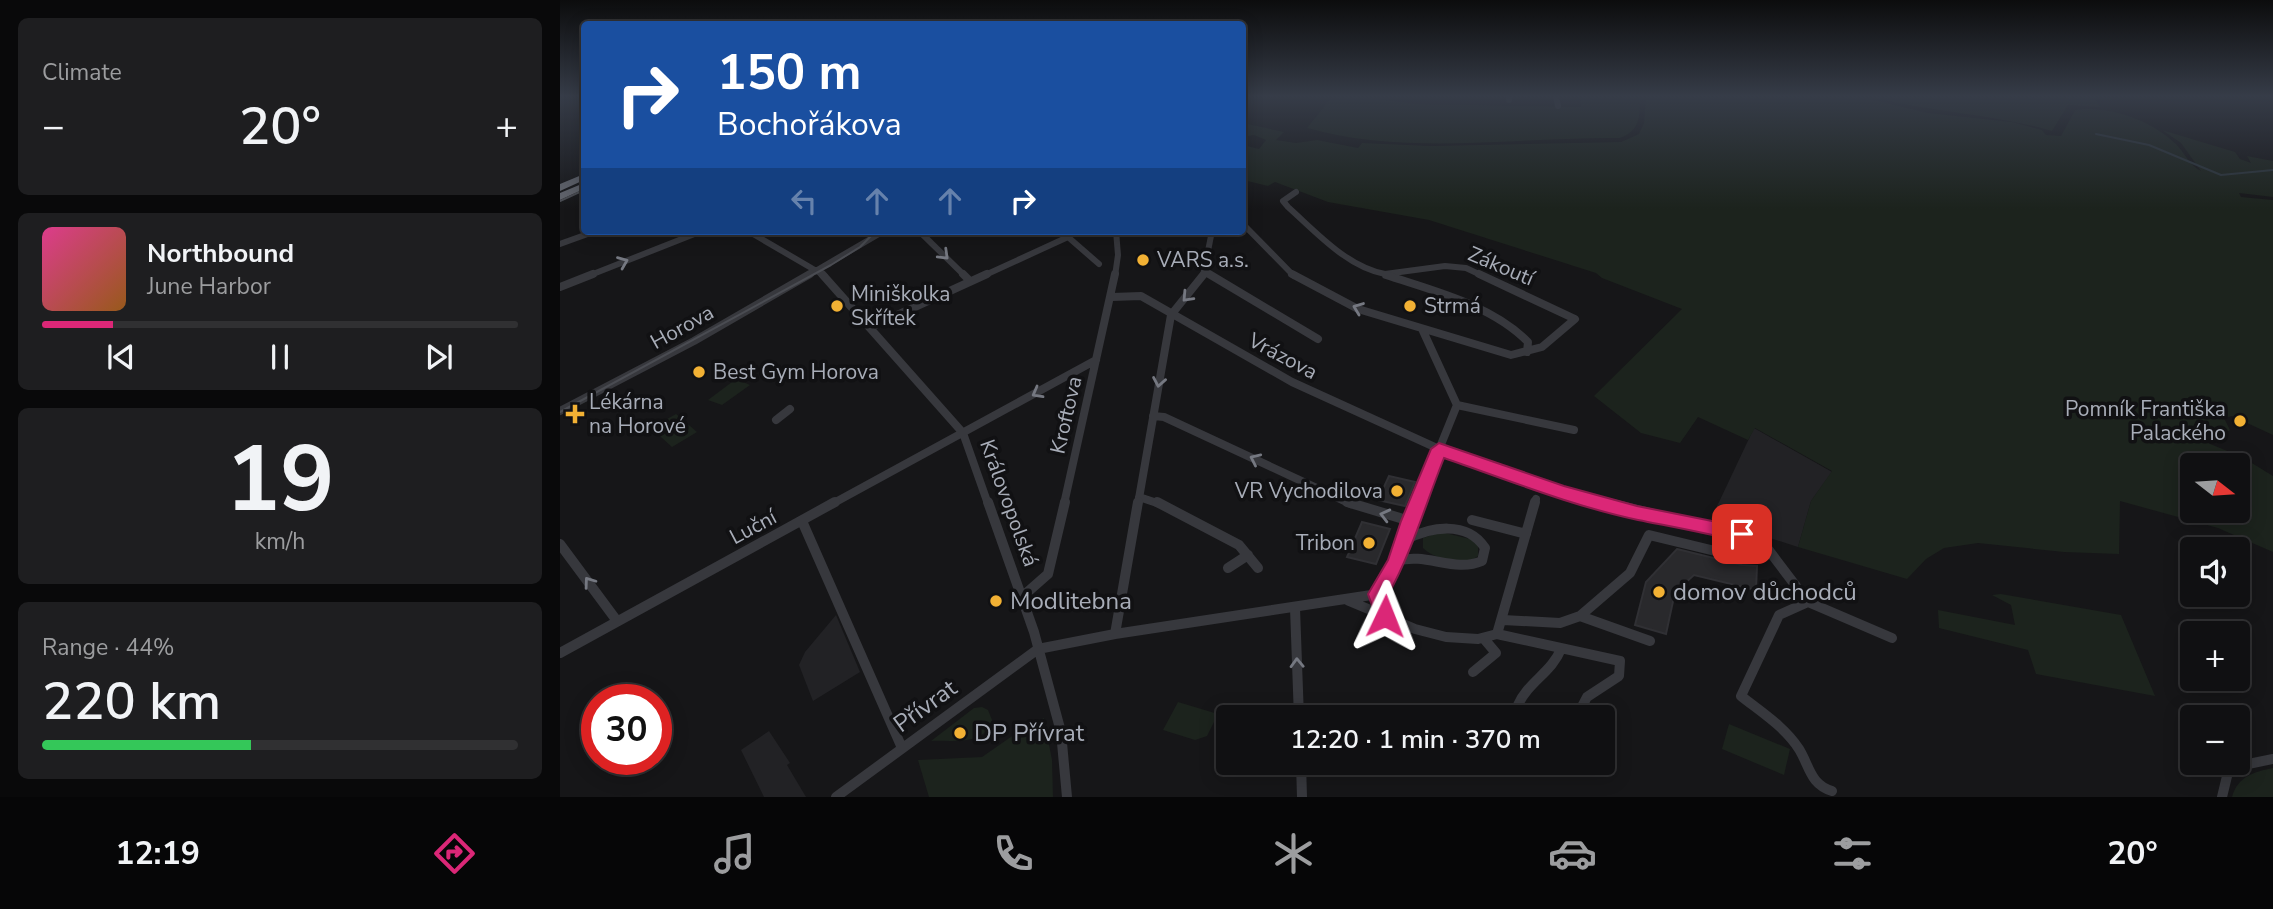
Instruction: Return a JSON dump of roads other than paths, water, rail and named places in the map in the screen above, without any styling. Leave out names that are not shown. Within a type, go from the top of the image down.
[{"type":"highway","points":[[560,179],[581,170]]},
{"type":"highway","points":[[560,188],[581,178]]},
{"type":"highway","points":[[560,197],[581,187]]},
{"type":"street","points":[[1246,227],[1269,253],[1300,280],[1358,309],[1423,331],[1511,355],[1527,352],[1528,342],[1513,328],[1481,311],[1383,274],[1342,253],[1283,201],[1296,192]]},
{"type":"street","points":[[560,244],[585,235]]},
{"type":"street","points":[[560,287],[692,235]]},
{"type":"street","name":"Královopolská","points":[[755,235],[818,270],[872,327],[963,433],[1023,596],[1061,732],[1067,797]]},
{"type":"street","name":"Horova","points":[[560,411],[665,357],[818,270],[871,235]]},
{"type":"street","points":[[923,235],[969,280]]},
{"type":"street","name":"Kroftova","points":[[1023,596],[1048,574],[1112,297],[1118,255],[1116,235]]},
{"type":"street","points":[[1115,634],[1171,315],[1206,272],[1211,235]]},
{"type":"street","points":[[872,327],[969,280],[1068,237],[1099,264]]},
{"type":"street","name":"Zákoutí","points":[[1383,274],[1447,264],[1466,268],[1575,320],[1542,346],[1527,352]]},
{"type":"street","points":[[1206,272],[1318,339]]},
{"type":"street","name":"Vrázova","points":[[1112,297],[1141,296],[1292,382],[1439,449],[1562,492],[1761,540],[1808,602]]},
{"type":"street","points":[[1038,649],[1115,634],[1348,601],[1378,594],[1397,561],[1410,521],[1457,405],[1423,331]]},
{"type":"street","name":"Luční","points":[[560,653],[1096,360]]},
{"type":"street","points":[[1457,405],[1574,430]]},
{"type":"street","points":[[776,419],[790,408]]},
{"type":"street","points":[[1153,416],[1164,417],[1361,509],[1410,521]]},
{"type":"street","points":[[1139,498],[1152,500],[1239,545],[1258,568]]},
{"type":"street","points":[[1497,634],[1536,499]]},
{"type":"street","points":[[1472,520],[1526,534]]},
{"type":"street","points":[[802,521],[902,748]]},
{"type":"street","points":[[1397,561],[1418,555],[1464,567],[1475,566],[1482,561],[1485,548],[1476,536],[1441,527],[1428,529],[1405,540]]},
{"type":"street","points":[[1503,620],[1560,623],[1580,616],[1630,573],[1649,535],[1744,558]]},
{"type":"street","points":[[560,544],[617,621]]},
{"type":"street","points":[[1228,568],[1248,555]]},
{"type":"street","points":[[1378,594],[1385,616]]},
{"type":"street","points":[[1348,601],[1385,616],[1402,619],[1413,628],[1472,641],[1485,640],[1497,634],[1620,661],[1619,676],[1587,697],[1583,705]]},
{"type":"street","points":[[1832,791],[1821,788],[1810,776],[1800,750],[1786,733],[1741,696],[1779,615],[1808,602],[1892,638]]},
{"type":"street","points":[[1295,608],[1299,705]]},
{"type":"street","points":[[1580,616],[1591,623],[1650,641]]},
{"type":"street","points":[[1473,672],[1496,653],[1485,640]]},
{"type":"street","name":"Přívrat","points":[[836,797],[1038,649]]},
{"type":"street","points":[[1518,705],[1521,695],[1558,661],[1561,649]]},
{"type":"street","points":[[2222,797],[2229,768],[2273,759]]},
{"type":"street","points":[[1301,775],[1302,797]]},
{"type":"waterway","points":[[2097,134],[2149,145],[2221,175],[2273,170]]},
{"type":"tram line","points":[[560,201],[581,191]]},
{"type":"tram line","points":[[560,412],[831,265],[860,247],[872,235]]},
{"type":"place","name":"VARS a.s.","points":[[1143,260]]},
{"type":"place","name":"Miniškolka Skřítek","points":[[837,306]]},
{"type":"place","name":"Strmá","points":[[1410,306]]},
{"type":"place","name":"Best Gym Horova","points":[[699,372]]},
{"type":"place","name":"Lékárna na Horové","points":[[575,414]]},
{"type":"place","name":"Pomník Františka Palackého","points":[[2240,421]]},
{"type":"place","name":"VR Vychodilova","points":[[1397,491]]},
{"type":"place","name":"Tribon","points":[[1369,543]]},
{"type":"place","name":"domov důchodců","points":[[1659,592]]},
{"type":"place","name":"Modlitebna","points":[[996,601]]},
{"type":"place","name":"DP Přívrat","points":[[960,733]]}]
